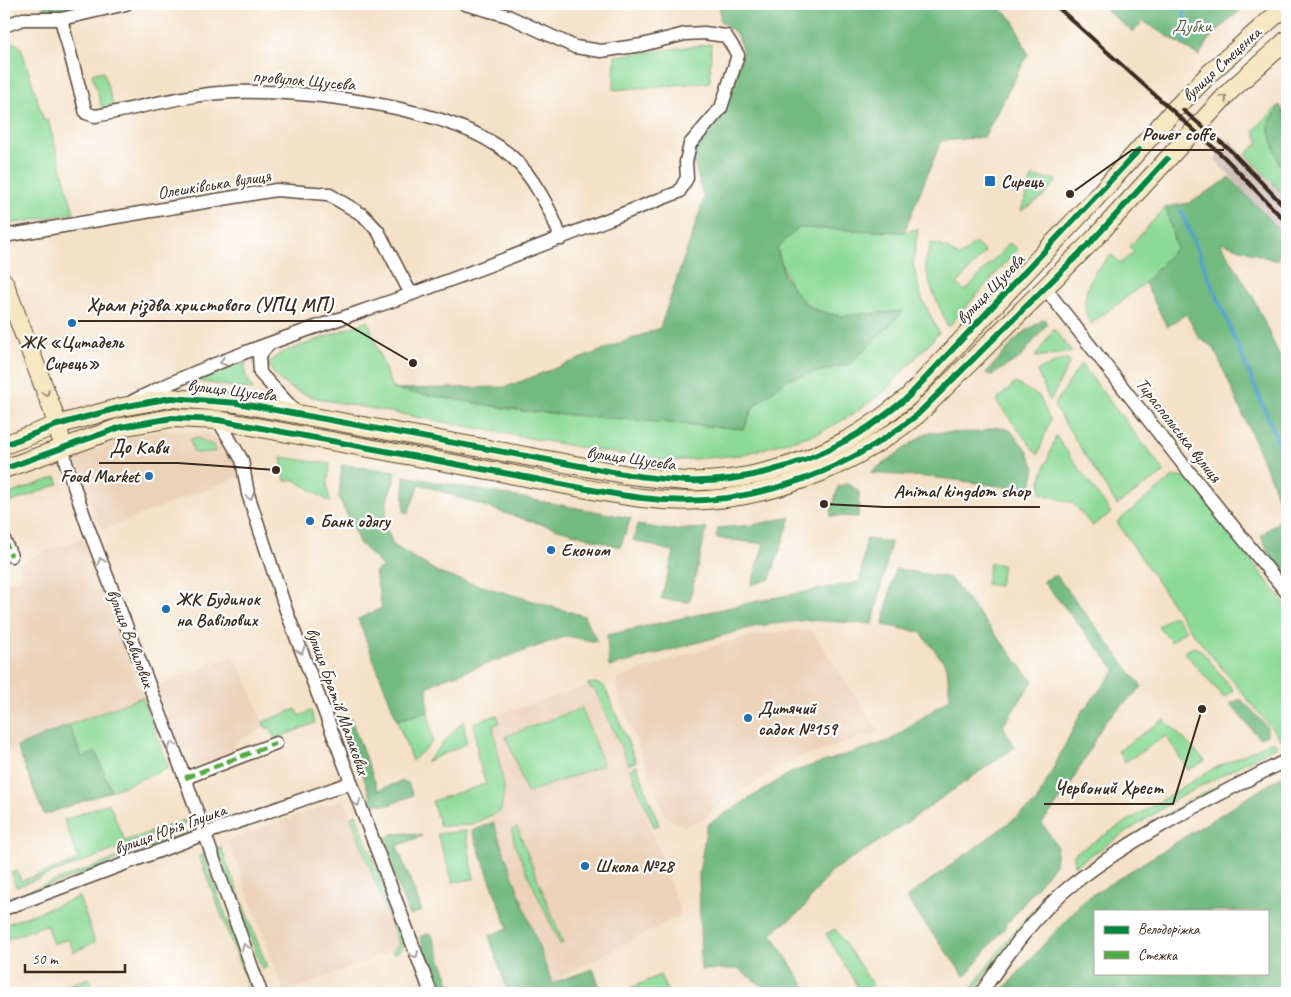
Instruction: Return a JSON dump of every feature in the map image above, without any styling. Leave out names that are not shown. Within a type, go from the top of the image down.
[{"type":"main road","name":"вулиця Стеценка","points":[[1139,150],[1211,72],[1287,5]]},
{"type":"main road","name":"вулиця Стеценка","points":[[1167,159],[1231,90],[1287,40]]},
{"type":"main road","name":"вулиця Щусєва","points":[[4,445],[57,426],[122,407],[170,398],[237,403],[629,475],[686,481],[718,480],[778,468],[811,457],[844,442],[878,420],[908,397],[1139,150]]},
{"type":"main road","name":"вулиця Щусєва","points":[[4,469],[121,427],[172,418],[218,420],[644,498],[724,498],[757,493],[806,480],[848,461],[890,436],[917,415],[1046,288],[1167,159]]},
{"type":"main road","name":"вулиця Вавилових","points":[[4,282],[63,447]]},
{"type":"street","points":[[4,26],[23,19],[61,19],[126,4]]},
{"type":"street","name":"вулиця Щусєва","points":[[122,407],[170,382],[560,239],[679,192],[687,178],[686,162],[690,144],[721,108],[738,55],[726,36],[704,33],[686,34],[642,45],[601,51],[575,47],[508,16],[465,4]]},
{"type":"street","name":"провулок Щусєва","points":[[61,19],[86,113],[94,116],[231,92],[293,93],[398,108],[465,127],[510,155],[539,191],[560,239]]},
{"type":"street","name":"Олешківська вулиця","points":[[4,236],[276,190],[328,194],[363,215],[378,231],[411,294]]},
{"type":"street","name":"Тираспольська вулиця","points":[[1046,288],[1182,464],[1287,593]]},
{"type":"street","name":"вулиця Щусєва","points":[[268,345],[259,356],[260,374],[297,414]]},
{"type":"street","name":"вулиця Братів Малакових","points":[[218,420],[242,460],[248,494],[286,610],[431,993]]},
{"type":"street","name":"вулиця Вавилових","points":[[63,447],[66,463],[88,526],[184,778],[261,993]]},
{"type":"street","points":[[4,539],[11,556]]},
{"type":"street","points":[[184,778],[276,743]]},
{"type":"street","points":[[981,993],[1015,946],[1068,889],[1175,817],[1287,760]]},
{"type":"street","name":"вулиця Юрія Глушка","points":[[4,909],[204,834],[350,783]]},
{"type":"shaded area","points":[[1229,139],[1287,198],[1287,239],[1215,160]]},
{"type":"shaded area","points":[[163,430],[206,433],[216,438],[230,451],[239,477],[102,530],[75,464],[76,457],[123,439]]},
{"type":"shaded area","points":[[85,537],[142,697],[4,753],[4,583],[22,577],[17,563]]},
{"type":"shaded area","name":"Дитячий садок №159","points":[[800,629],[812,631],[879,732],[795,759],[722,802],[704,819],[687,826],[676,823],[666,817],[617,692],[616,683],[619,678],[746,637]]},
{"type":"shaded area","points":[[233,656],[243,672],[265,727],[234,744],[237,752],[187,771],[155,687]]},
{"type":"shaded area","name":"Школа №28","points":[[588,686],[595,690],[628,761],[681,915],[540,988],[491,816],[504,788],[493,725],[500,723],[497,715]]},
{"type":"shaded area","points":[[344,799],[400,946],[387,953],[285,993],[228,840]]},
{"type":"green space","points":[[48,4],[102,4],[64,13],[40,10]]},
{"type":"green space","points":[[720,4],[996,4],[1014,21],[1028,54],[984,137],[941,141],[904,232],[798,228],[777,248],[784,276],[801,299],[812,309],[840,316],[904,311],[850,364],[787,379],[754,406],[744,429],[523,411],[392,389],[506,387],[660,328],[704,199],[692,155],[724,111],[743,52],[736,33],[720,21]]},
{"type":"green space","name":"Дубки","points":[[1099,4],[1247,4],[1211,37],[1199,56],[1143,21],[1133,32]]},
{"type":"green space","points":[[13,42],[21,47],[44,121],[48,120],[74,213],[9,224],[4,188],[4,47]]},
{"type":"green space","points":[[711,44],[710,82],[614,90],[615,56]]},
{"type":"green space","points":[[103,71],[113,104],[102,108],[92,74]]},
{"type":"green space","points":[[1279,105],[1287,116],[1287,198],[1246,154],[1259,143],[1254,130]]},
{"type":"green space","points":[[1280,105],[1287,122],[1287,173],[1279,164],[1268,125]]},
{"type":"green space","points":[[1032,177],[1057,180],[1044,196],[1021,211]]},
{"type":"green space","points":[[1230,178],[1286,237],[1277,261],[1220,242],[1253,297],[1280,357],[1287,395],[1287,579],[1271,558],[1261,535],[1284,517],[1272,482],[1214,348],[1199,338],[1186,314],[1167,327],[1145,283],[1176,248],[1166,207],[1189,203]]},
{"type":"green space","points":[[1166,207],[1176,248],[1145,283],[1091,324],[1086,312],[1085,298],[1086,291],[1095,272],[1111,255],[1121,263],[1134,252],[1129,247]]},
{"type":"green space","points":[[798,228],[904,232],[918,229],[913,264],[922,299],[939,333],[884,392],[850,416],[819,433],[741,455],[670,461],[594,450],[325,400],[299,392],[285,384],[268,364],[279,354],[368,321],[392,389],[523,411],[744,429],[754,406],[787,379],[850,363],[853,316],[822,312],[811,306],[801,299],[787,278],[777,248]]},
{"type":"green space","points":[[931,243],[947,248],[959,257],[975,243],[985,252],[957,284],[965,291],[1009,243],[1018,249],[948,327],[930,285],[925,265]]},
{"type":"green space","points":[[1044,319],[1047,324],[1021,357],[992,375],[986,373],[1020,335]]},
{"type":"green space","points":[[1054,329],[1072,352],[1035,357]]},
{"type":"green space","points":[[245,358],[245,374],[253,390],[190,380]]},
{"type":"green space","points":[[1064,359],[1070,362],[1050,401],[1037,371]]},
{"type":"green space","points":[[1081,364],[1165,472],[1117,505],[1054,406]]},
{"type":"green space","points":[[1015,383],[1039,396],[1050,420],[1038,455],[996,401]]},
{"type":"green space","points":[[996,427],[1010,430],[1027,450],[1035,468],[1030,490],[940,478],[870,473],[926,433],[981,432]]},
{"type":"green space","points":[[1056,436],[1111,513],[1092,526],[1073,503],[1042,494],[1040,481]]},
{"type":"green space","points":[[197,438],[213,445],[215,452],[194,453],[190,439]]},
{"type":"green space","points":[[281,457],[330,464],[327,485],[330,502],[295,480],[285,481]]},
{"type":"green space","points":[[342,465],[395,471],[395,480],[388,496],[385,524],[393,545],[441,574],[584,616],[597,642],[567,636],[443,679],[427,687],[428,712],[397,720],[358,619],[382,608],[375,572],[383,567],[360,544],[339,498]]},
{"type":"green space","points":[[404,476],[631,518],[620,547],[507,514],[420,484],[408,513],[404,512]]},
{"type":"green space","points":[[56,477],[59,484],[4,505],[4,496]]},
{"type":"green space","points":[[1173,477],[1188,477],[1287,607],[1287,738],[1282,741],[1188,627],[1117,522]]},
{"type":"green space","points":[[848,483],[859,492],[858,517],[830,516],[838,487]]},
{"type":"green space","points":[[791,517],[770,579],[751,585],[764,544],[716,538],[718,528],[753,525]]},
{"type":"green space","points":[[637,525],[670,530],[707,528],[689,602],[661,599],[674,552],[633,540]]},
{"type":"green space","points":[[866,539],[891,542],[873,624],[808,620],[757,626],[609,667],[607,635],[772,598],[860,582]]},
{"type":"green space","points":[[990,563],[1003,565],[999,586],[986,584]]},
{"type":"green space","points":[[895,569],[950,578],[1033,681],[1003,726],[1015,747],[880,841],[831,871],[801,911],[771,933],[809,993],[769,993],[764,987],[738,969],[701,970],[699,873],[707,825],[792,772],[889,741],[950,698],[947,666],[920,632],[883,625]]},
{"type":"green space","points":[[1056,575],[1142,687],[1105,721],[1066,793],[1042,823],[1057,846],[1055,864],[965,977],[906,898],[1036,803],[1081,713],[1116,670],[1043,581]]},
{"type":"green space","points":[[1174,615],[1186,630],[1171,642],[1158,626]]},
{"type":"green space","points":[[1194,647],[1201,650],[1233,690],[1224,698],[1184,652]]},
{"type":"green space","points":[[595,683],[604,686],[636,761],[629,765],[595,690],[588,686],[588,684]]},
{"type":"green space","points":[[142,697],[169,768],[111,791],[96,753],[82,758],[69,725]]},
{"type":"green space","points":[[1241,699],[1267,727],[1267,735],[1259,738],[1230,704]]},
{"type":"green space","points":[[582,708],[603,765],[527,793],[506,736]]},
{"type":"green space","points":[[296,709],[300,716],[311,711],[315,723],[275,739],[271,729],[265,727],[263,722]]},
{"type":"green space","points":[[428,712],[433,742],[412,761],[397,720]]},
{"type":"green space","points":[[497,715],[500,723],[493,726],[504,788],[501,811],[470,825],[440,826],[432,801],[486,784],[478,759],[474,723]]},
{"type":"green space","points":[[350,717],[378,790],[403,781],[408,783],[413,795],[389,805],[373,803],[342,720]]},
{"type":"green space","points":[[1164,719],[1205,761],[1188,770],[1166,736],[1125,762],[1118,751]]},
{"type":"green space","points":[[463,721],[467,743],[426,762]]},
{"type":"green space","points":[[69,725],[82,758],[96,752],[111,791],[44,815],[17,747]]},
{"type":"green space","points":[[1273,741],[1277,746],[1180,797],[1074,866],[1074,854],[1207,772]]},
{"type":"green space","points":[[1283,752],[1285,755],[1074,878],[1073,874],[1185,803]]},
{"type":"green space","points":[[637,766],[659,825],[654,827],[630,769]]},
{"type":"green space","points":[[1287,773],[1287,993],[1000,993],[1084,900]]},
{"type":"green space","points":[[109,803],[125,841],[185,820],[186,823],[16,887],[11,873],[17,871],[21,881],[79,860],[64,820]]},
{"type":"green space","points":[[356,814],[402,936],[403,948],[394,954],[392,950],[399,945],[351,817]]},
{"type":"green space","points":[[493,822],[552,983],[593,969],[602,993],[578,993],[575,985],[552,993],[508,993],[489,936],[508,928],[472,831]]},
{"type":"green space","points":[[517,827],[563,943],[560,944],[515,846],[512,830]]},
{"type":"green space","points":[[189,831],[190,833],[21,897],[20,894]]},
{"type":"green space","points":[[466,831],[474,879],[453,882],[437,834]]},
{"type":"green space","points":[[408,833],[422,836],[397,846],[422,911],[409,916],[381,841],[392,834]]},
{"type":"green space","points":[[221,848],[267,967],[262,969],[217,849]]},
{"type":"green space","points":[[203,855],[255,993],[251,993],[199,856]]},
{"type":"green space","points":[[1064,882],[1064,886],[1018,933],[974,990],[972,987],[1015,931],[1038,905]]},
{"type":"green space","points":[[79,897],[95,942],[74,952],[68,939],[53,944],[46,925],[4,940],[4,925]]},
{"type":"green space","points":[[835,929],[873,985],[861,992],[826,934]]},
{"type":"green space","points":[[431,933],[454,993],[441,993],[420,937]]},
{"type":"green space","points":[[660,975],[668,993],[620,993]]},
{"type":"green space","points":[[89,978],[95,993],[43,993]]},
{"type":"waterway","name":"Сирець","points":[[1184,4],[1185,42]]},
{"type":"waterway","name":"Сирець","points":[[1181,211],[1287,463]]},
{"type":"railway","points":[[1054,4],[1225,158],[1287,223]]},
{"type":"railway","points":[[1183,110],[1230,150],[1287,209]]},
{"type":"marked path","points":[[4,539],[11,556]]},
{"type":"marked path","points":[[185,778],[276,743]]},
{"type":"cycle path","points":[[4,445],[57,425],[122,407],[171,398],[237,403],[629,475],[680,481],[707,481],[768,472],[789,466],[845,441],[870,426],[908,397],[1139,150]]},
{"type":"cycle path","points":[[4,469],[121,427],[172,418],[218,420],[642,498],[679,501],[753,494],[788,484],[856,456],[887,437],[917,415],[1093,240],[1167,159]]},
{"type":"place","name":"Сирець","points":[[990,181]]},
{"type":"place","name":"Power coffe","points":[[1070,194]]},
{"type":"place","name":"ЖК «Цитадель Сирець»","points":[[72,323]]},
{"type":"place","name":"Храм різдва христового (УПЦ МП)","points":[[413,363]]},
{"type":"place","name":"До Кави","points":[[276,470]]},
{"type":"place","name":"Food Market","points":[[149,476]]},
{"type":"place","name":"Animal kingdom shop","points":[[824,504]]},
{"type":"place","name":"Банк одягу","points":[[310,521]]},
{"type":"place","name":"Економ","points":[[551,550]]},
{"type":"place","name":"ЖК Будинок на Вавілових","points":[[166,609]]},
{"type":"place","name":"Червоний Хрест","points":[[1202,709]]},
{"type":"place","name":"Дитячий садок №159","points":[[748,718]]},
{"type":"place","name":"Школа №28","points":[[585,866]]}]
